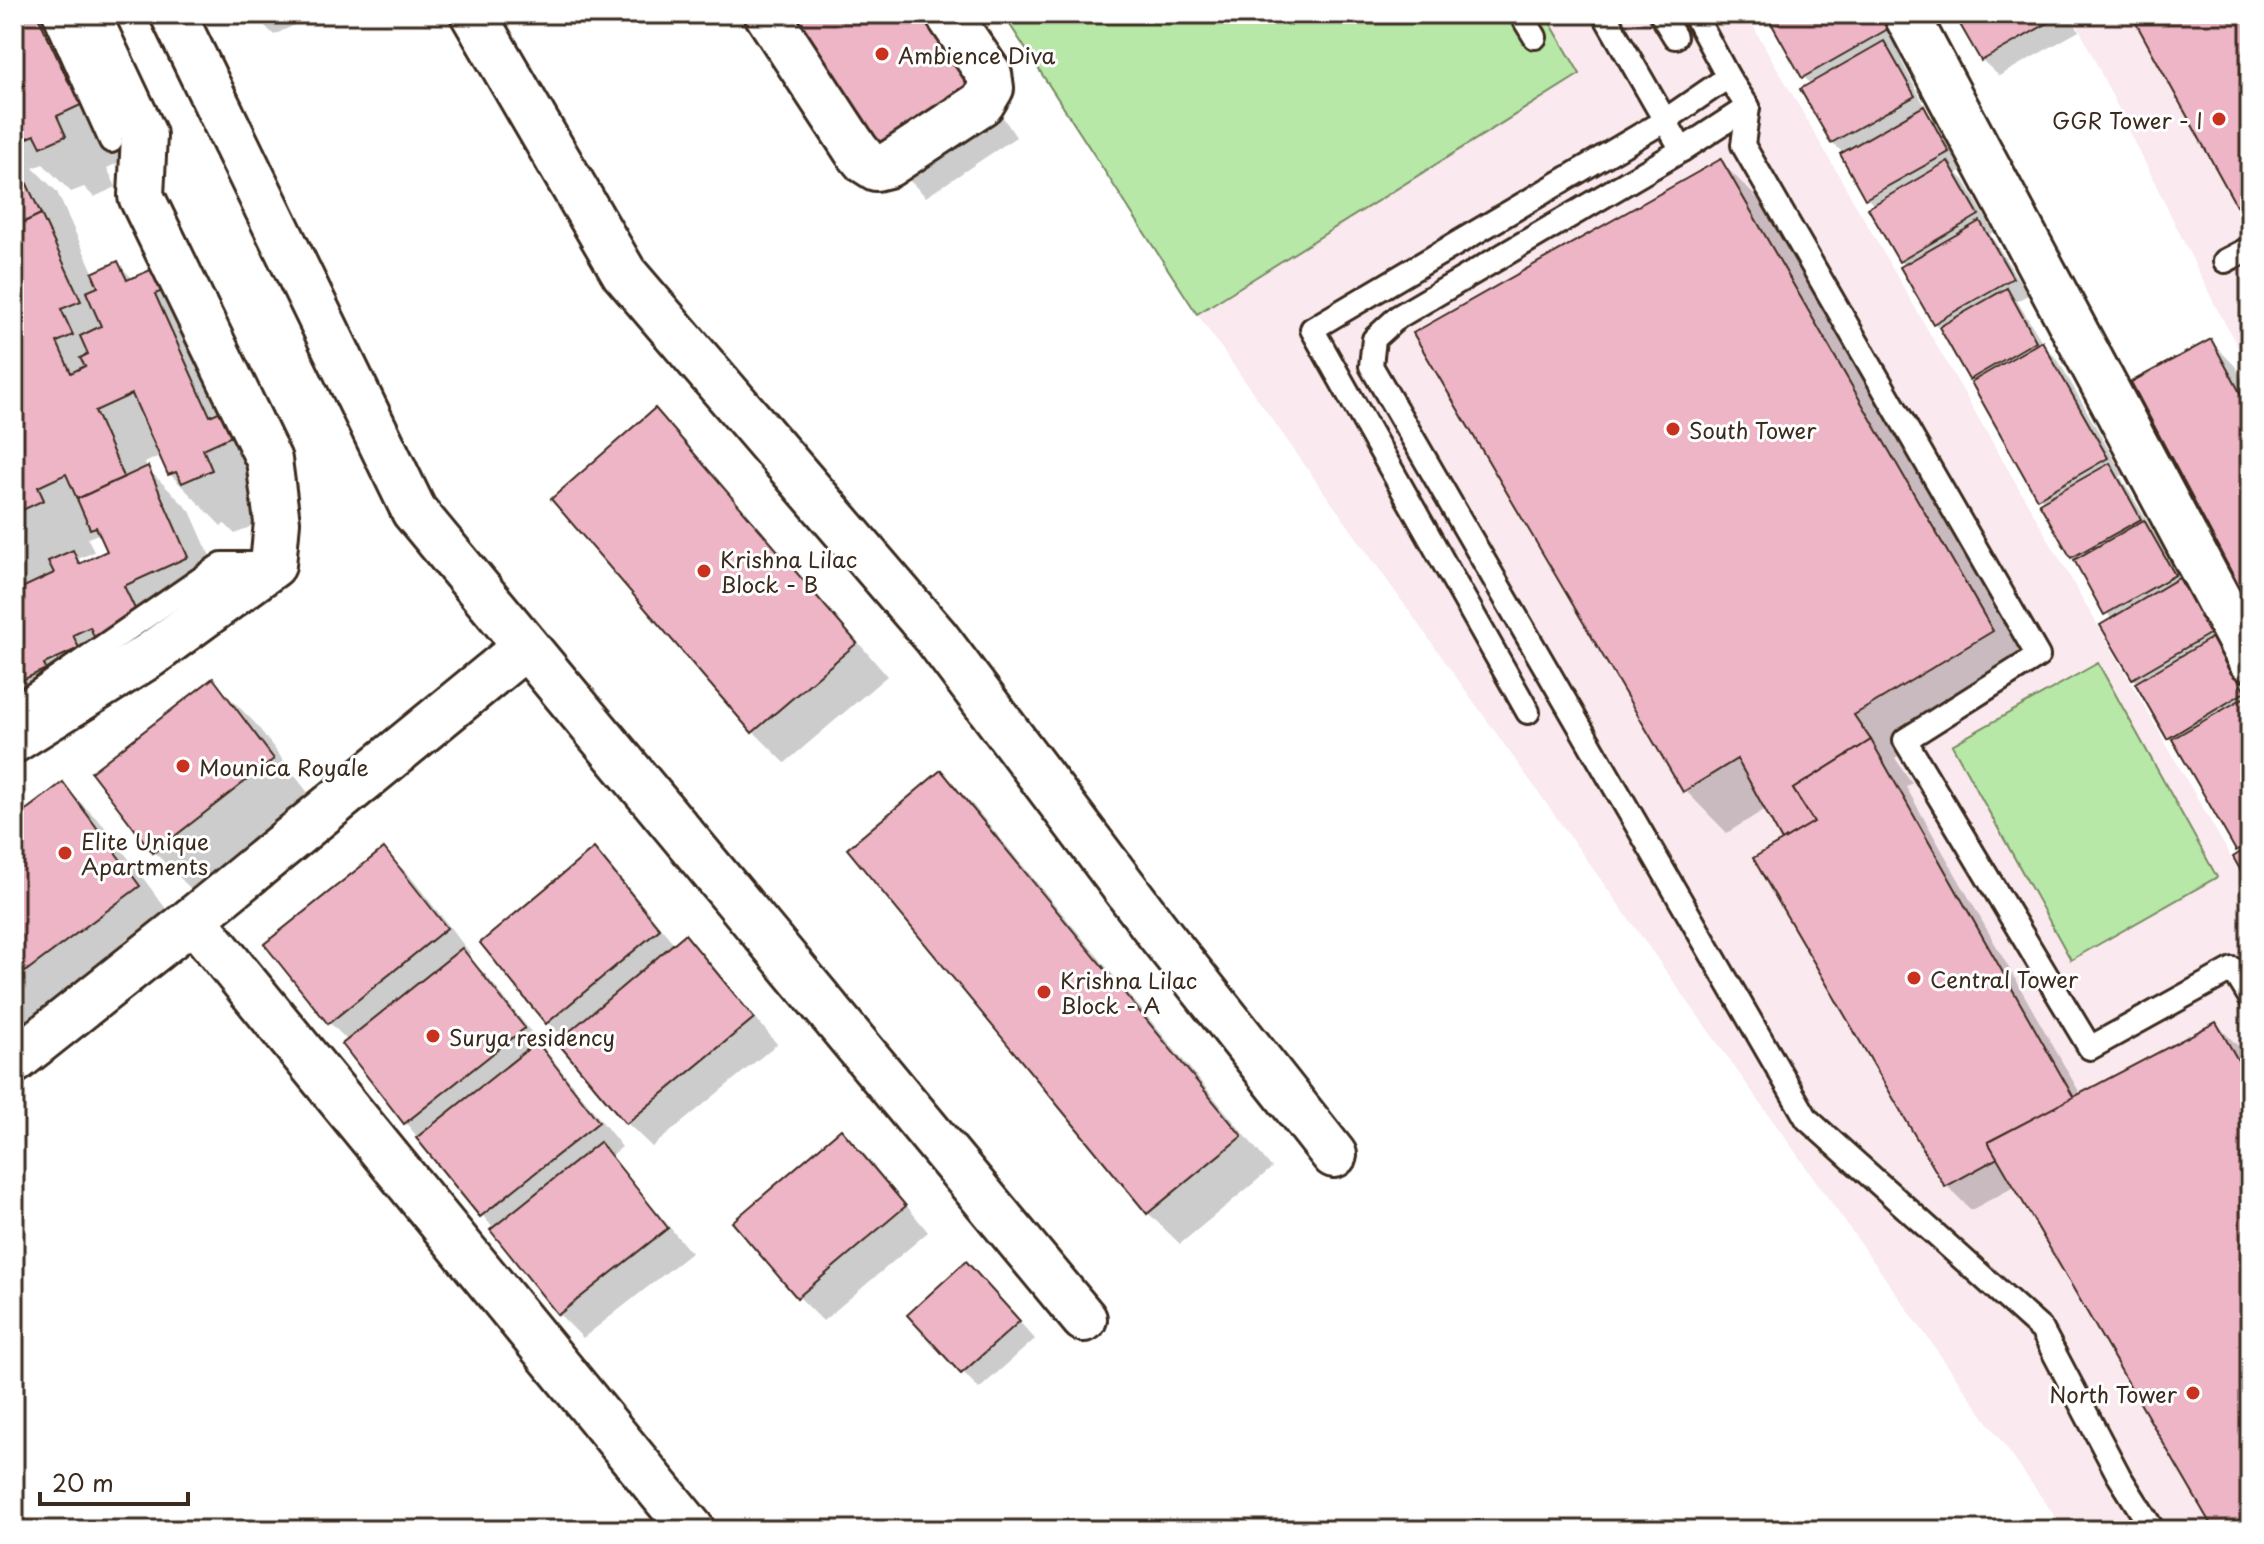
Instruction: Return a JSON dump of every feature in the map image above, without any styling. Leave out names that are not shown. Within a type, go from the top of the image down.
[{"type":"street","points":[[14,740],[150,655],[273,565],[277,522],[269,460],[141,196],[144,135],[87,14]]},
{"type":"street","points":[[173,14],[414,511],[1084,1319]]},
{"type":"street","points":[[473,14],[624,273],[936,637],[1158,932],[1334,1155]]},
{"type":"street","points":[[767,14],[856,150],[876,168],[888,165],[982,103],[991,88],[989,74],[948,14]]},
{"type":"street","points":[[1906,14],[2250,659]]},
{"type":"street","points":[[14,1061],[525,647]]},
{"type":"street","points":[[193,919],[692,1530]]},
{"type":"lane","points":[[54,14],[111,141]]},
{"type":"lane","points":[[1521,14],[1535,37]]},
{"type":"lane","points":[[1604,14],[1682,150]]},
{"type":"lane","points":[[1661,14],[1675,37]]},
{"type":"lane","points":[[1694,14],[1748,107],[1743,145],[2038,656],[1905,740],[2090,1048],[2233,969],[2250,997]]},
{"type":"lane","points":[[1528,712],[1312,329],[1664,121],[1728,77]]},
{"type":"lane","points":[[1748,107],[1682,150],[1398,317],[1374,339],[1371,366],[1807,1119],[2042,1330],[2119,1476],[2153,1530]]},
{"type":"lane","points":[[2225,261],[2250,248]]},
{"type":"lane","points":[[14,708],[222,564],[273,565]]},
{"type":"shaded area","points":[[1545,14],[1746,14],[2250,890],[2250,1530],[2065,1530],[1197,314],[1580,75]]},
{"type":"shaded area","points":[[2072,14],[2250,14],[2250,369],[2215,305]]},
{"type":"green space","points":[[1003,14],[1545,14],[1580,74],[1197,314]]},
{"type":"green space","points":[[2098,663],[2217,877],[2071,960],[1952,745]]},
{"type":"building","points":[[14,14],[37,14],[70,85],[75,82],[85,103],[57,116],[66,136],[41,147],[35,135],[18,142],[14,133]]},
{"type":"building","name":"Ambience Diva","points":[[789,14],[923,14],[976,95],[882,157]]},
{"type":"building","points":[[1766,14],[1879,14],[1888,29],[1802,78]]},
{"type":"building","points":[[1954,14],[2064,14],[1981,61]]},
{"type":"building","name":"GGR Tower - I","points":[[2131,14],[2250,14],[2250,224],[2247,225]]},
{"type":"building","points":[[1884,41],[1915,96],[1831,143],[1800,89]]},
{"type":"building","points":[[1924,106],[1949,152],[1865,199],[1840,154]]},
{"type":"building","points":[[14,156],[41,214],[14,227]]},
{"type":"building","name":"South Tower","points":[[1721,159],[1993,631],[1854,715],[1871,740],[1793,789],[1814,822],[1782,841],[1737,759],[1683,792],[1413,333]]},
{"type":"building","points":[[1948,161],[1979,215],[1899,262],[1868,208]]},
{"type":"building","points":[[41,214],[81,301],[61,309],[73,335],[57,342],[71,373],[85,366],[80,358],[88,354],[80,336],[101,326],[86,292],[98,287],[92,273],[118,261],[127,280],[160,266],[170,288],[155,294],[210,416],[223,410],[234,435],[203,449],[212,470],[182,483],[176,472],[168,475],[132,394],[95,411],[124,477],[77,499],[66,474],[38,487],[44,500],[14,514],[14,227]]},
{"type":"building","points":[[1980,221],[2013,278],[1933,324],[1900,267]]},
{"type":"building","points":[[2007,288],[2036,341],[1969,380],[1939,327]]},
{"type":"building","points":[[2211,339],[2250,411],[2250,593],[2244,596],[2131,382]]},
{"type":"building","points":[[2042,341],[2108,458],[2037,499],[1971,382]]},
{"type":"building","name":"Krishna Lilac Block - B","points":[[655,408],[857,643],[752,733],[551,499]]},
{"type":"building","points":[[2110,463],[2141,519],[2071,558],[2039,503]]},
{"type":"building","points":[[148,466],[188,557],[124,586],[137,613],[114,624],[116,629],[95,639],[90,627],[73,635],[79,648],[44,664],[46,669],[14,684],[14,572],[22,588],[54,573],[48,561],[73,550],[79,564],[107,551],[96,527],[90,529],[77,499]]},
{"type":"building","points":[[2144,520],[2175,575],[2104,615],[2074,560]]},
{"type":"building","points":[[2179,578],[2211,633],[2132,679],[2100,625]]},
{"type":"building","points":[[2213,637],[2245,692],[2167,739],[2135,683]]},
{"type":"building","name":"Mounica Royale","points":[[213,678],[274,759],[153,853],[91,772]]},
{"type":"building","points":[[2245,697],[2250,706],[2250,843],[2236,851],[2172,739]]},
{"type":"building","name":"Central Tower","points":[[1871,740],[2074,1098],[1988,1142],[1998,1158],[1945,1187],[1753,858],[1814,822],[1793,789]]},
{"type":"building","name":"Krishna Lilac Block - A","points":[[941,770],[1242,1136],[1147,1214],[847,849]]},
{"type":"building","name":"Elite Unique Apartments","points":[[63,782],[140,886],[14,980],[14,819]]},
{"type":"building","points":[[2250,846],[2250,887],[2233,857]]},
{"type":"building","points":[[384,848],[447,928],[328,1024],[264,944]]},
{"type":"building","points":[[594,848],[660,929],[546,1024],[480,943]]},
{"type":"building","points":[[685,934],[754,1018],[626,1124],[557,1042]]},
{"type":"building","name":"Surya residency","points":[[462,948],[525,1028],[404,1124],[342,1044]]},
{"type":"building","name":"North Tower","points":[[2216,1022],[2250,1081],[2250,1530],[2214,1530],[1988,1142]]},
{"type":"building","points":[[537,1042],[599,1122],[480,1217],[416,1138]]},
{"type":"building","points":[[841,1129],[906,1206],[797,1298],[732,1222]]},
{"type":"building","points":[[600,1142],[668,1228],[558,1315],[490,1230]]},
{"type":"building","points":[[966,1261],[1020,1321],[961,1374],[907,1315]]},
{"type":"place","name":"Ambience Diva","points":[[882,54]]},
{"type":"place","name":"GGR Tower - I","points":[[2219,119]]},
{"type":"place","name":"South Tower","points":[[1673,429]]},
{"type":"place","name":"Krishna Lilac Block - B","points":[[704,571]]},
{"type":"place","name":"Mounica Royale","points":[[183,766]]},
{"type":"place","name":"Elite Unique Apartments","points":[[65,853]]},
{"type":"place","name":"Central Tower","points":[[1914,978]]},
{"type":"place","name":"Krishna Lilac Block - A","points":[[1044,992]]},
{"type":"place","name":"Surya residency","points":[[433,1036]]},
{"type":"place","name":"North Tower","points":[[2193,1393]]}]
